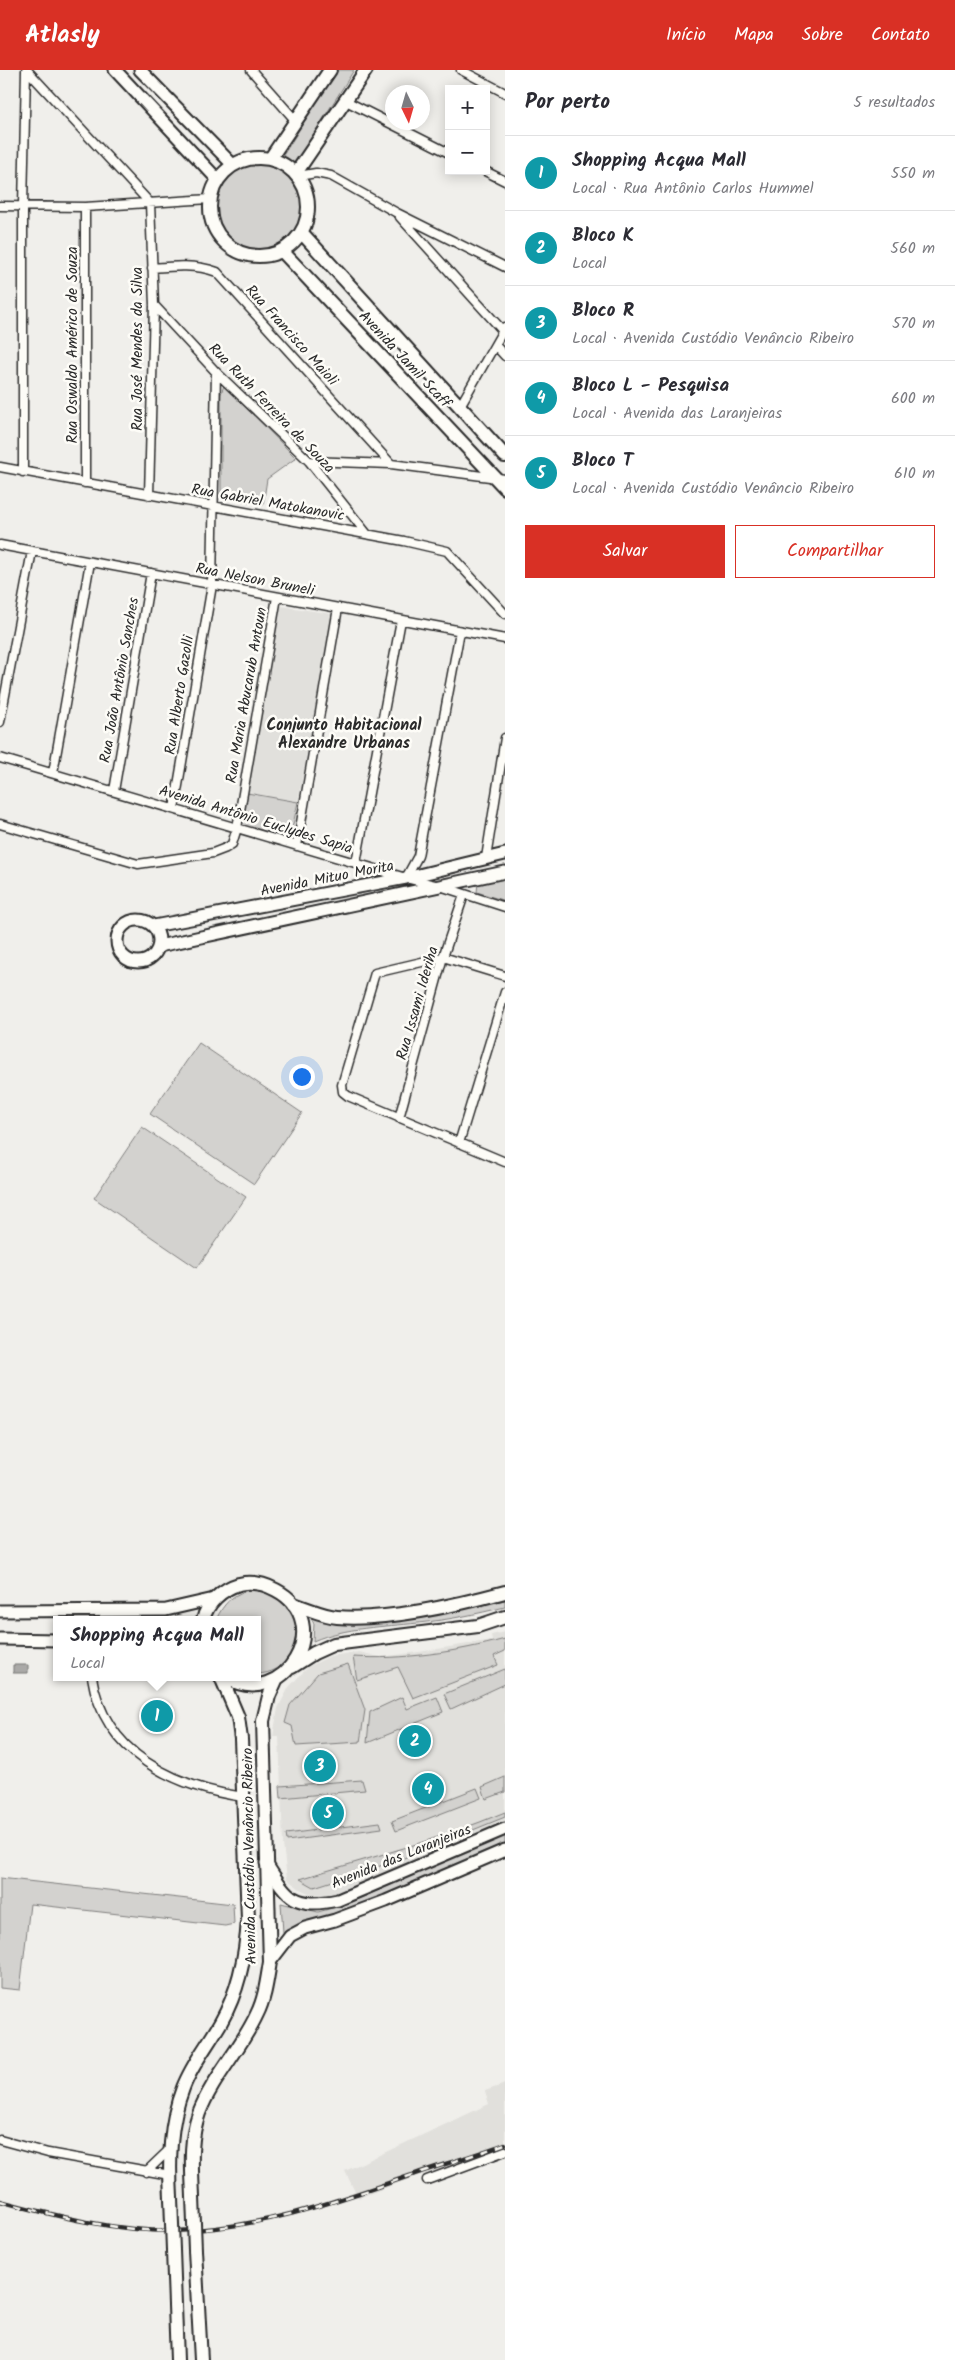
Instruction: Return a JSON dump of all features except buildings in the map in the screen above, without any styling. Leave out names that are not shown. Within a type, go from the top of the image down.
[{"type":"main road","points":[[270,159],[330,70]]},
{"type":"main road","points":[[297,175],[366,70]]},
{"type":"main road","points":[[251,159],[270,159],[284,164],[297,175],[305,187],[309,202],[308,218],[302,233],[282,251],[269,256],[242,254],[220,238],[213,226],[210,213],[210,199],[218,180],[234,165],[251,159]]},
{"type":"main road","name":"Avenida Jamil Scaff","points":[[302,233],[505,456]]},
{"type":"main road","name":"Avenida Jamil Scaff","points":[[282,251],[505,488]]},
{"type":"main road","points":[[205,1616],[214,1599],[226,1590],[240,1584],[255,1583],[276,1589],[293,1604],[299,1614],[303,1637],[301,1648],[290,1668]]},
{"type":"main road","points":[[293,1604],[336,1617],[377,1616],[461,1604],[505,1592]]},
{"type":"main road","points":[[233,1681],[252,1685],[278,1678],[314,1653],[334,1644],[478,1626],[505,1617]]},
{"type":"main road","name":"Avenida Custódio Venâncio Ribeiro","points":[[201,2360],[191,2148],[200,2113],[211,2090],[258,2013],[267,1984],[270,1962],[263,1721],[269,1696],[278,1678]]},
{"type":"main road","name":"Avenida Custódio Venâncio Ribeiro","points":[[177,2360],[170,2175],[170,2148],[176,2107],[198,2057],[228,2009],[238,1984],[245,1956],[248,1919],[241,1739],[238,1717],[224,1681]]},
{"type":"street","points":[[26,70],[150,203]]},
{"type":"street","points":[[23,472],[23,206],[26,70]]},
{"type":"street","points":[[115,70],[218,180]]},
{"type":"street","points":[[251,70],[296,121]]},
{"type":"street","points":[[461,70],[505,93]]},
{"type":"street","points":[[144,72],[234,165]]},
{"type":"street","points":[[346,101],[445,151]]},
{"type":"street","points":[[297,175],[316,173],[331,176],[398,213],[505,266]]},
{"type":"street","points":[[490,174],[505,181]]},
{"type":"street","points":[[0,206],[85,207],[210,199]]},
{"type":"street","name":"Rua José Mendes da Silva","points":[[149,494],[154,305],[150,203]]},
{"type":"street","name":"Rua Oswaldo Américo de Souza","points":[[85,207],[85,483]]},
{"type":"street","points":[[398,213],[504,329],[460,406]]},
{"type":"street","name":"Rua Francisco Maioli","points":[[152,268],[188,265],[217,272],[391,464]]},
{"type":"street","name":"Rua Ruth Ferreira de Souza","points":[[154,305],[216,372],[309,462],[367,534]]},
{"type":"street","points":[[495,346],[505,356]]},
{"type":"street","name":"Rua Alberto Gazolli","points":[[174,809],[212,585],[216,372]]},
{"type":"street","points":[[309,462],[391,464],[505,479]]},
{"type":"street","name":"Rua Gabriel Matokanovic","points":[[0,467],[367,534],[447,551],[505,614]]},
{"type":"street","name":"Rua Nelson Bruneli","points":[[0,545],[505,638]]},
{"type":"street","points":[[0,722],[32,551]]},
{"type":"street","points":[[53,773],[90,562]]},
{"type":"street","name":"Rua João Antônio Sanches","points":[[114,791],[152,574]]},
{"type":"street","name":"Rua Maria Abucarub Antoun","points":[[237,828],[277,597]]},
{"type":"street","points":[[297,846],[338,608]]},
{"type":"street","points":[[356,863],[401,620]]},
{"type":"street","points":[[406,878],[418,856],[460,631]]},
{"type":"street","points":[[486,858],[505,738]]},
{"type":"street","name":"Avenida Antônio Euclydes Sapia","points":[[0,758],[406,878],[443,887],[505,907]]},
{"type":"street","points":[[0,824],[138,864],[214,853],[232,844],[237,828]]},
{"type":"street","name":"Avenida Mituo Morita","points":[[154,926],[406,878],[505,854]]},
{"type":"street","name":"Avenida Mituo Morita","points":[[159,946],[443,887],[505,872]]},
{"type":"street","name":"Rua Issami Ideriha","points":[[399,1118],[443,957],[464,895]]},
{"type":"street","points":[[133,920],[146,921],[154,926],[159,936],[159,946],[154,956],[145,961],[134,961],[125,957],[118,944],[118,936],[123,927],[133,920]]},
{"type":"street","points":[[505,976],[443,957],[375,973],[342,1082],[342,1090],[348,1096],[505,1162]]},
{"type":"street","points":[[459,1143],[505,992]]},
{"type":"street","points":[[0,1611],[166,1610],[214,1599]]},
{"type":"street","points":[[0,1638],[53,1640]]},
{"type":"street","points":[[93,1681],[108,1722],[125,1744],[146,1763],[190,1785],[214,1793],[243,1797]]},
{"type":"street","name":"Avenida das Laranjeiras","points":[[266,1863],[285,1893],[296,1900],[315,1904],[346,1896],[505,1829]]},
{"type":"street","points":[[270,1962],[290,1936],[304,1928],[335,1920],[386,1901],[505,1850]]},
{"type":"street","points":[[0,2140],[48,2153],[170,2175]]},
{"type":"street","points":[[146,2172],[163,2158],[170,2148]]},
{"type":"street","points":[[426,2180],[505,2151]]},
{"type":"shaded area","points":[[337,70],[354,70],[294,165],[282,157]]},
{"type":"shaded area","points":[[251,163],[269,163],[285,170],[297,182],[304,198],[304,216],[297,232],[285,244],[269,251],[251,251],[235,244],[223,232],[216,216],[216,198],[223,182],[235,170]]},
{"type":"shaded area","points":[[224,385],[296,458],[267,479],[263,505],[222,495],[221,493],[221,394]]},
{"type":"shaded area","points":[[281,606],[333,614],[298,802],[247,793]]},
{"type":"shaded area","points":[[247,793],[298,802],[290,838],[241,826]]},
{"type":"shaded area","points":[[505,877],[505,901],[477,892],[478,883]]},
{"type":"shaded area","points":[[199,1043],[302,1113],[254,1184],[150,1114]]},
{"type":"shaded area","points":[[142,1127],[246,1197],[197,1268],[94,1198]]},
{"type":"shaded area","points":[[253,1589],[275,1595],[293,1609],[297,1631],[297,1641],[294,1649],[284,1664],[267,1673],[261,1674],[261,1616],[218,1616],[226,1603],[240,1593]]},
{"type":"shaded area","points":[[505,1600],[505,1607],[473,1614],[429,1622],[351,1630],[313,1641],[314,1624],[310,1616],[452,1610]]},
{"type":"shaded area","points":[[505,1632],[505,1824],[321,1899],[300,1889],[287,1879],[283,1844],[279,1736],[273,1736],[278,1708],[289,1687],[308,1667],[330,1656],[359,1652],[380,1657],[419,1652],[492,1640],[491,1635]]},
{"type":"shaded area","points":[[505,1639],[505,1651],[494,1656],[498,1665],[413,1698],[398,1667],[357,1680],[353,1657],[372,1658],[430,1654],[468,1648]]},
{"type":"shaded area","points":[[348,1664],[365,1710],[360,1742],[296,1746],[292,1726],[285,1723],[290,1705],[318,1673]]},
{"type":"shaded area","points":[[13,1665],[28,1665],[28,1673],[13,1673]]},
{"type":"shaded area","points":[[505,1669],[505,1684],[451,1709],[444,1694]]},
{"type":"shaded area","points":[[402,1697],[407,1709],[437,1697],[443,1712],[367,1743],[370,1712]]},
{"type":"shaded area","points":[[505,1777],[505,1792],[486,1799],[482,1787]]},
{"type":"shaded area","points":[[362,1780],[365,1790],[281,1798],[280,1786]]},
{"type":"shaded area","points":[[477,1788],[481,1798],[396,1831],[392,1821]]},
{"type":"shaded area","points":[[505,1812],[505,1817],[399,1860],[314,1887],[300,1879],[429,1840]]},
{"type":"shaded area","points":[[380,1822],[382,1828],[287,1841],[286,1834]]},
{"type":"shaded area","points":[[505,1835],[505,1845],[327,1920],[283,1932],[281,1903],[318,1912],[347,1904]]},
{"type":"shaded area","points":[[0,1878],[233,1904],[234,1924],[225,1926],[30,1904],[20,1990],[0,1988]]},
{"type":"shaded area","points":[[505,2084],[505,2143],[358,2198],[345,2171],[489,2104],[485,2091]]},
{"type":"railway","points":[[0,2201],[64,2217],[129,2228],[172,2231],[235,2226],[295,2213],[355,2195],[505,2144]]},
{"type":"place","name":"Shopping Acqua Mall","points":[[157,1716]]},
{"type":"place","name":"Bloco K","points":[[415,1741]]},
{"type":"place","name":"Bloco R","points":[[320,1766]]},
{"type":"place","name":"Bloco L - Pesquisa","points":[[428,1789]]},
{"type":"place","name":"Bloco T","points":[[328,1813]]},
{"type":"district","name":"Conjunto Habitacional Alexandre Urbanas","points":[[344,733]]}]
